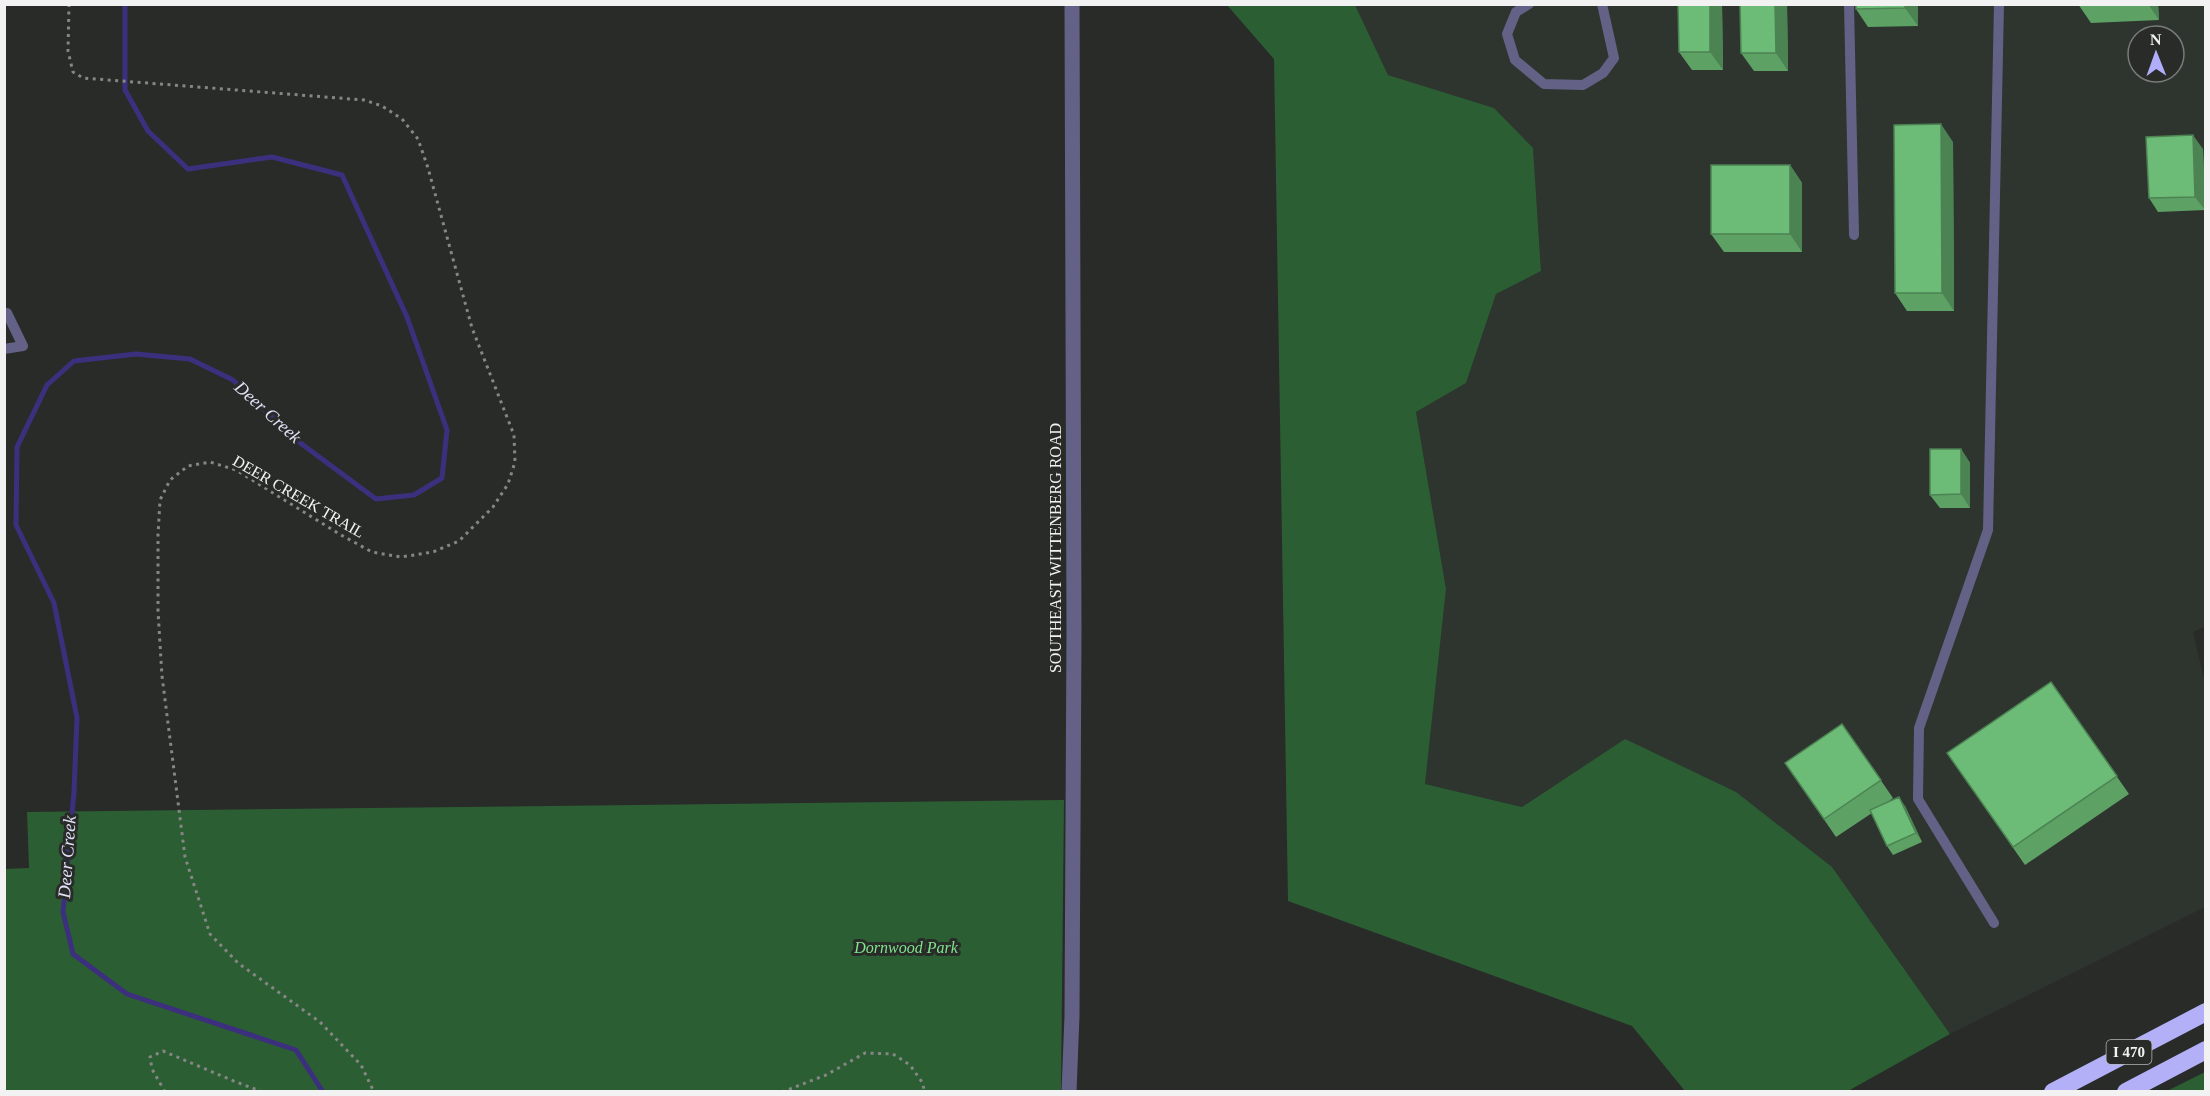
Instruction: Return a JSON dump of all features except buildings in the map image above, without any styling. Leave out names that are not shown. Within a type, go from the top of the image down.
[{"type":"highway","name":"I 470","points":[[2053,1092],[2205,1012]]},
{"type":"highway","name":"I 470","points":[[2126,1092],[2205,1050]]},
{"type":"street","name":"SOUTHEAST WITTENBERG ROAD","points":[[1069,1092],[1072,1016],[1074,642],[1072,4]]},
{"type":"lane","points":[[1529,4],[1516,12],[1507,34],[1515,60],[1544,84],[1583,85],[1603,73],[1614,58],[1602,4]]},
{"type":"lane","points":[[1849,4],[1854,235]]},
{"type":"lane","points":[[1994,923],[1918,799],[1919,728],[1988,530],[1998,4]]},
{"type":"lane","points":[[4,349],[23,346],[6,313]]},
{"type":"path","name":"DEER CREEK TRAIL","points":[[69,4],[68,51],[73,72],[83,78],[364,100],[382,106],[402,119],[418,139],[472,328],[514,435],[515,462],[508,484],[493,507],[459,541],[433,552],[401,557],[372,552],[236,470],[210,462],[188,466],[170,480],[160,500],[158,611],[162,676],[185,857],[210,934],[238,963],[320,1022],[361,1065],[374,1092]]},
{"type":"path","points":[[165,1092],[152,1069],[150,1057],[163,1051],[263,1092]]},
{"type":"path","points":[[782,1092],[826,1075],[865,1053],[893,1054],[910,1065],[922,1082],[925,1092]]},
{"type":"shaded area","points":[[1355,5],[2205,5],[2206,626],[2193,632],[2205,683],[2205,907],[1950,1034],[1832,867],[1625,739],[1522,807],[1425,784],[1446,589],[1416,412],[1466,383],[1496,294],[1541,271],[1533,149],[1494,108],[1388,75]]},
{"type":"green space","points":[[1227,5],[1355,5],[1388,75],[1494,108],[1533,148],[1541,271],[1496,294],[1466,383],[1416,412],[1446,589],[1425,784],[1522,807],[1625,739],[1736,792],[1832,867],[1950,1034],[1848,1091],[1685,1091],[1632,1026],[1288,901],[1274,59]]},
{"type":"green space","name":"Dornwood Park","points":[[1064,800],[1061,1091],[5,1091],[5,869],[29,868],[27,812]]},
{"type":"green space","points":[[2205,1072],[2205,1091],[2167,1091]]},
{"type":"waterway","name":"Deer Creek","points":[[125,4],[125,90],[148,131],[188,169],[272,157],[342,175],[407,317],[447,430],[442,478],[414,495],[376,499],[299,442],[233,380],[190,359],[136,354],[74,361],[47,385],[17,447],[16,525],[54,603],[77,718],[74,792],[63,912],[73,954],[127,994],[296,1050],[323,1092]]}]
